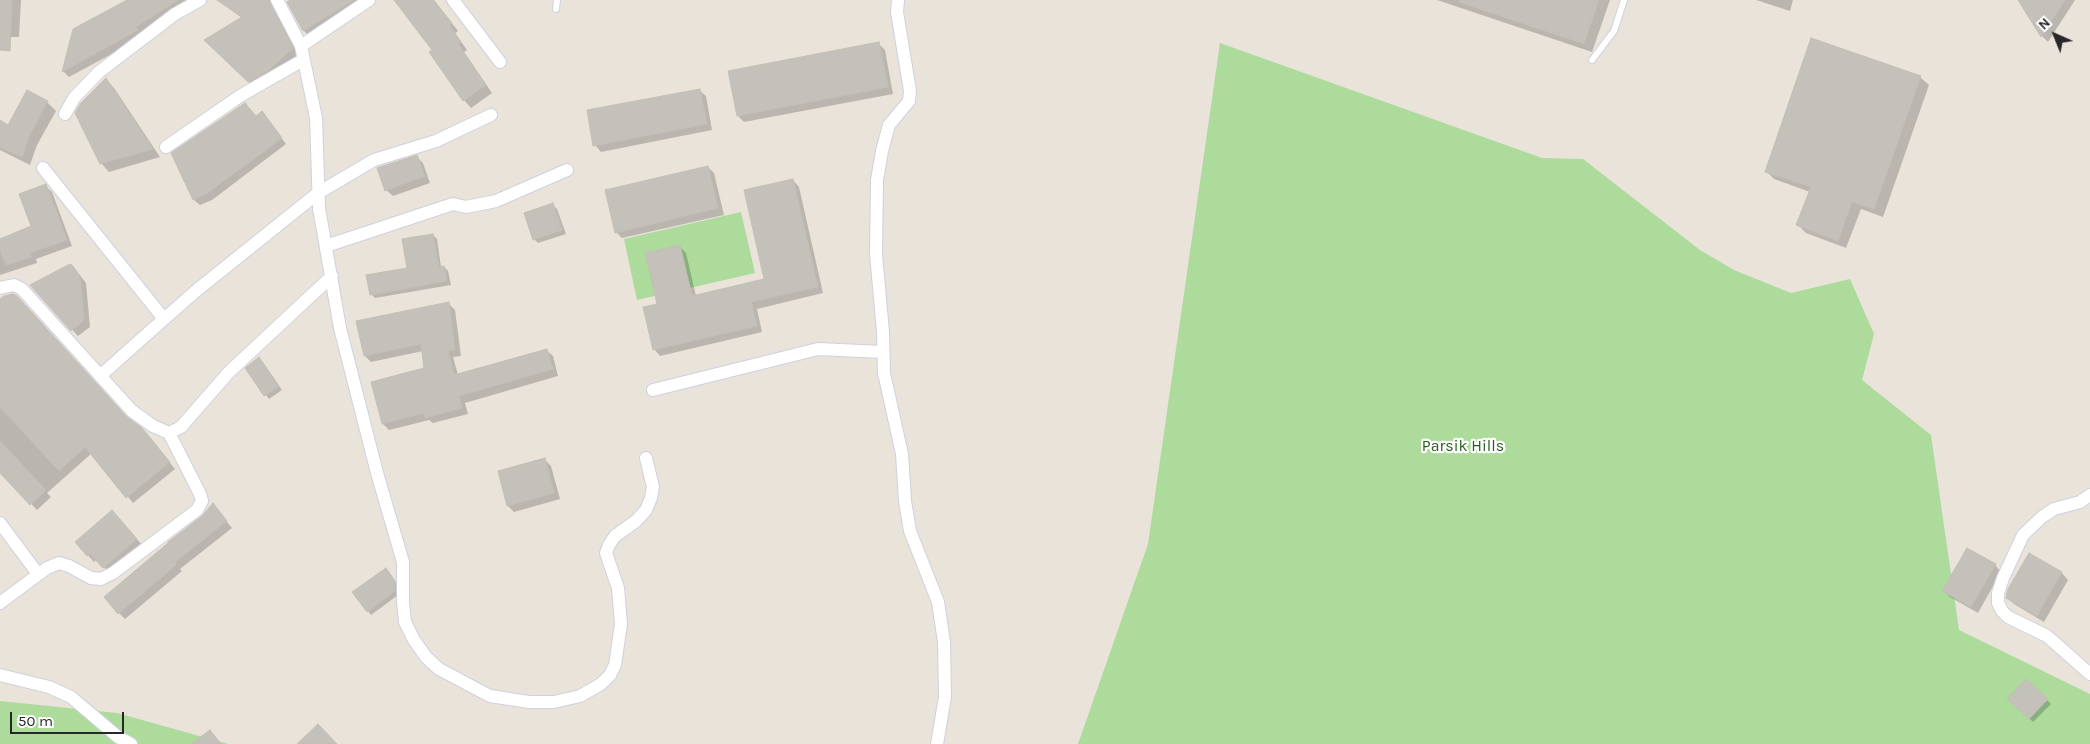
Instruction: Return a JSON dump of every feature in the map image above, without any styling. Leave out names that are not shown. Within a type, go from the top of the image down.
[{"type":"street","points":[[65,114],[74,98],[99,72],[176,14],[200,0]]},
{"type":"street","points":[[277,0],[301,46],[316,118],[319,208],[340,328],[357,401],[404,562],[403,602],[405,622],[414,640],[426,657],[439,669],[490,696],[529,702],[554,702],[580,696],[601,684],[610,676],[615,665],[621,624],[618,588],[606,553],[615,536],[636,521],[646,510],[652,498],[653,487],[646,458]]},
{"type":"street","points":[[301,46],[369,0]]},
{"type":"street","points":[[453,0],[500,62]]},
{"type":"street","points":[[898,0],[897,12],[910,91],[909,102],[889,125],[882,151],[877,180],[876,254],[884,373],[902,454],[905,501],[910,531],[938,602],[944,642],[945,697],[937,744]]},
{"type":"street","points":[[166,147],[240,96],[303,60]]},
{"type":"street","points":[[100,376],[197,290],[318,193],[374,160],[436,141],[490,115]]},
{"type":"street","points":[[42,168],[164,319]]},
{"type":"street","points":[[326,246],[453,204],[466,207],[496,201],[567,170]]},
{"type":"street","points":[[169,433],[181,427],[229,372],[332,276]]},
{"type":"street","points":[[0,288],[14,286],[22,289],[132,411],[153,426],[169,433],[200,494],[202,502],[197,510],[113,573],[100,579],[91,578],[69,566],[59,563],[38,574],[0,603]]},
{"type":"street","points":[[652,390],[818,349],[883,352]]},
{"type":"street","points":[[2090,495],[2080,502],[2054,509],[2042,517],[2023,535],[2003,578],[1998,593],[1998,603],[2008,617],[2047,636],[2090,674]]},
{"type":"street","points":[[0,522],[38,574]]},
{"type":"street","points":[[0,675],[49,687],[71,698],[118,737],[132,744]]},
{"type":"lane","points":[[556,9],[557,0]]},
{"type":"lane","points":[[1592,60],[1614,31],[1624,0]]},
{"type":"green space","name":"Parsik Hills","points":[[1220,43],[1542,158],[1583,159],[1700,250],[1734,270],[1791,293],[1850,279],[1874,334],[1862,380],[1931,435],[1959,630],[2090,694],[2090,744],[1078,744],[1148,544]]},
{"type":"green space","points":[[741,212],[755,273],[637,300],[624,239]]},
{"type":"green space","points":[[0,701],[117,713],[228,744],[0,744]]},
{"type":"building","points":[[0,0],[12,0],[10,51],[0,50]]},
{"type":"building","points":[[127,0],[178,0],[136,27],[138,30],[62,72],[73,29]]},
{"type":"building","points":[[217,0],[269,0],[293,48],[269,70],[248,82],[204,40],[242,17]]},
{"type":"building","points":[[290,0],[354,0],[303,31],[287,2]]},
{"type":"building","points":[[394,0],[433,0],[452,23],[449,25],[461,42],[458,44],[486,85],[463,101],[429,52],[432,50]]},
{"type":"building","points":[[1459,0],[1599,0],[1584,44],[1459,2]]},
{"type":"building","points":[[2018,0],[2065,0],[2041,37]]},
{"type":"building","points":[[1811,38],[1921,76],[1874,209],[1852,202],[1838,241],[1796,225],[1811,187],[1765,172]]},
{"type":"building","points":[[879,42],[888,87],[737,116],[728,71]]},
{"type":"building","points":[[106,78],[153,149],[100,164],[75,113],[81,103]]},
{"type":"building","points":[[700,89],[707,124],[593,146],[587,110]]},
{"type":"building","points":[[27,90],[48,101],[29,136],[22,157],[0,147],[0,120],[8,125]]},
{"type":"building","points":[[245,103],[256,116],[262,111],[282,138],[206,194],[193,200],[171,153]]},
{"type":"building","points":[[417,155],[425,176],[385,191],[377,168]]},
{"type":"building","points":[[708,166],[718,208],[615,233],[605,190]]},
{"type":"building","points":[[793,179],[818,287],[751,302],[757,326],[653,350],[643,307],[657,304],[645,253],[680,245],[692,296],[764,279],[744,190]]},
{"type":"building","points":[[46,184],[67,240],[30,253],[32,257],[6,265],[0,251],[0,239],[31,226],[19,194]]},
{"type":"building","points":[[553,203],[562,230],[533,240],[524,213]]},
{"type":"building","points":[[433,234],[439,267],[444,266],[447,281],[370,295],[366,275],[407,268],[402,239]]},
{"type":"building","points":[[68,265],[72,265],[80,276],[84,320],[71,331],[30,285]]},
{"type":"building","points":[[13,294],[17,296],[126,416],[142,428],[170,462],[126,498],[85,447],[59,471],[0,407],[0,299]]},
{"type":"building","points":[[449,302],[455,350],[448,351],[454,375],[547,349],[553,369],[459,396],[462,408],[425,418],[424,413],[382,424],[371,382],[424,368],[421,344],[364,356],[356,321]]},
{"type":"building","points":[[259,357],[279,386],[264,396],[245,368]]},
{"type":"building","points":[[0,441],[46,490],[30,505],[0,473]]},
{"type":"building","points":[[545,458],[554,493],[507,506],[498,471]]},
{"type":"building","points":[[213,503],[227,521],[175,562],[176,565],[118,614],[104,597],[168,542],[202,516]]},
{"type":"building","points":[[112,510],[137,539],[103,568],[90,554],[87,556],[75,542]]},
{"type":"building","points":[[1967,548],[1996,564],[1971,607],[1942,591]]},
{"type":"building","points":[[2029,553],[2062,572],[2037,616],[2006,598],[2008,589]]},
{"type":"building","points":[[386,568],[395,581],[395,591],[367,612],[352,592]]},
{"type":"building","points":[[2026,679],[2048,699],[2029,719],[2007,699]]},
{"type":"building","points":[[318,724],[337,744],[297,744]]},
{"type":"building","points":[[210,730],[221,744],[191,744]]}]
